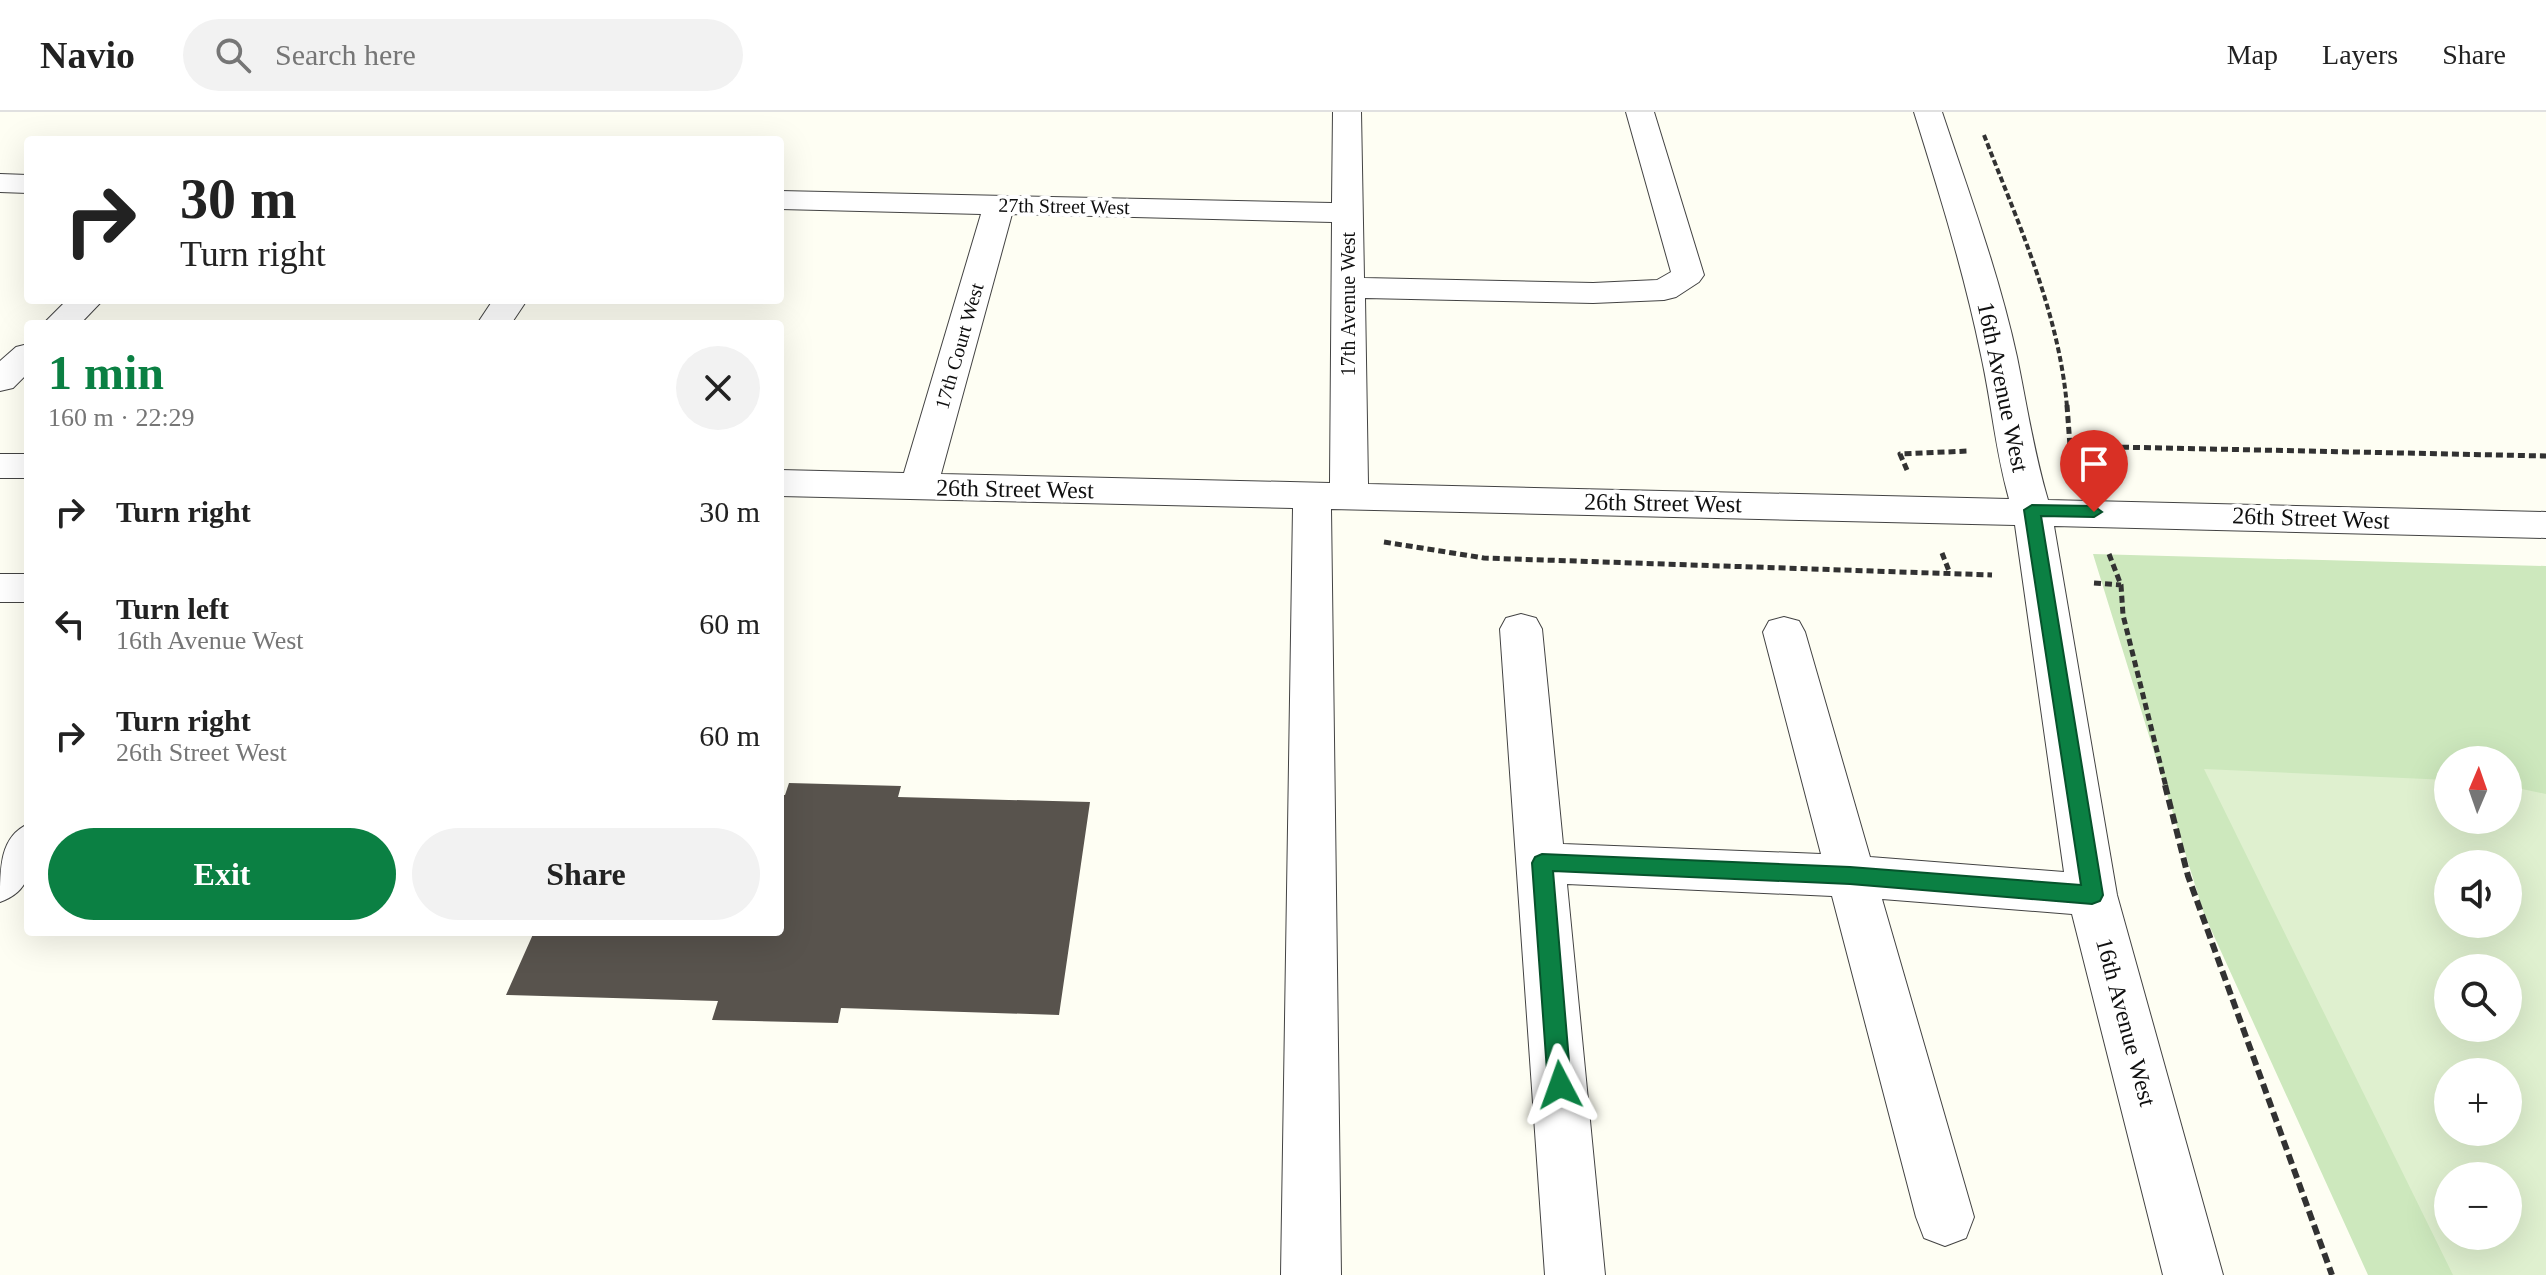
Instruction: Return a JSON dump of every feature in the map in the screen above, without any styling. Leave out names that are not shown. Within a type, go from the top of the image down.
[{"type":"street","name":"17th Avenue West","points":[[1311,1275],[1324,511],[1348,288],[1347,112]]},
{"type":"street","points":[[1348,288],[1593,293],[1664,290],[1688,275],[1640,112]]},
{"type":"street","name":"16th Avenue West","points":[[1928,112],[1953,182],[1999,356],[2014,449],[2032,510],[2092,895],[2193,1275]]},
{"type":"street","points":[[0,183],[24,184]]},
{"type":"street","name":"27th Street West","points":[[784,200],[1347,213]]},
{"type":"street","name":"17th Court West","points":[[919,486],[999,205]]},
{"type":"street","points":[[64,320],[82,304]]},
{"type":"street","points":[[0,380],[24,358]]},
{"type":"street","points":[[0,466],[24,466]]},
{"type":"street","name":"26th Street West","points":[[784,483],[919,486],[1324,511],[2032,510],[2546,525]]},
{"type":"street","points":[[0,588],[24,588]]},
{"type":"street","points":[[1521,629],[1575,1275]]},
{"type":"street","points":[[1784,632],[1945,1217]]},
{"type":"street","points":[[0,881],[24,849]]},
{"type":"street","points":[[1542,863],[1850,876],[2092,895]]},
{"type":"path","points":[[1980,126],[2034,266],[2063,362],[2070,446],[2546,456]]},
{"type":"path","points":[[1324,511],[1377,542],[1484,558],[1949,571]]},
{"type":"path","points":[[2121,585],[2123,615],[2188,876],[2332,1275]]},
{"type":"green space","points":[[2093,554],[2546,566],[2546,1275],[2368,1275],[2204,914]]},
{"type":"green space","points":[[2204,769],[2434,779],[2434,834],[2522,834],[2522,789],[2546,794],[2546,1275],[2453,1275],[2441,1250],[2522,1250],[2522,1162],[2434,1162],[2434,1236]]},
{"type":"building","points":[[789,783],[901,786],[898,797],[1090,802],[1059,1015],[841,1008],[838,1023],[712,1020],[718,1001],[506,995],[532,936],[784,936],[785,795]]},
{"type":"route","points":[[1560,1085],[1542,863],[1850,876],[2092,895],[2032,510],[2094,512]]}]
